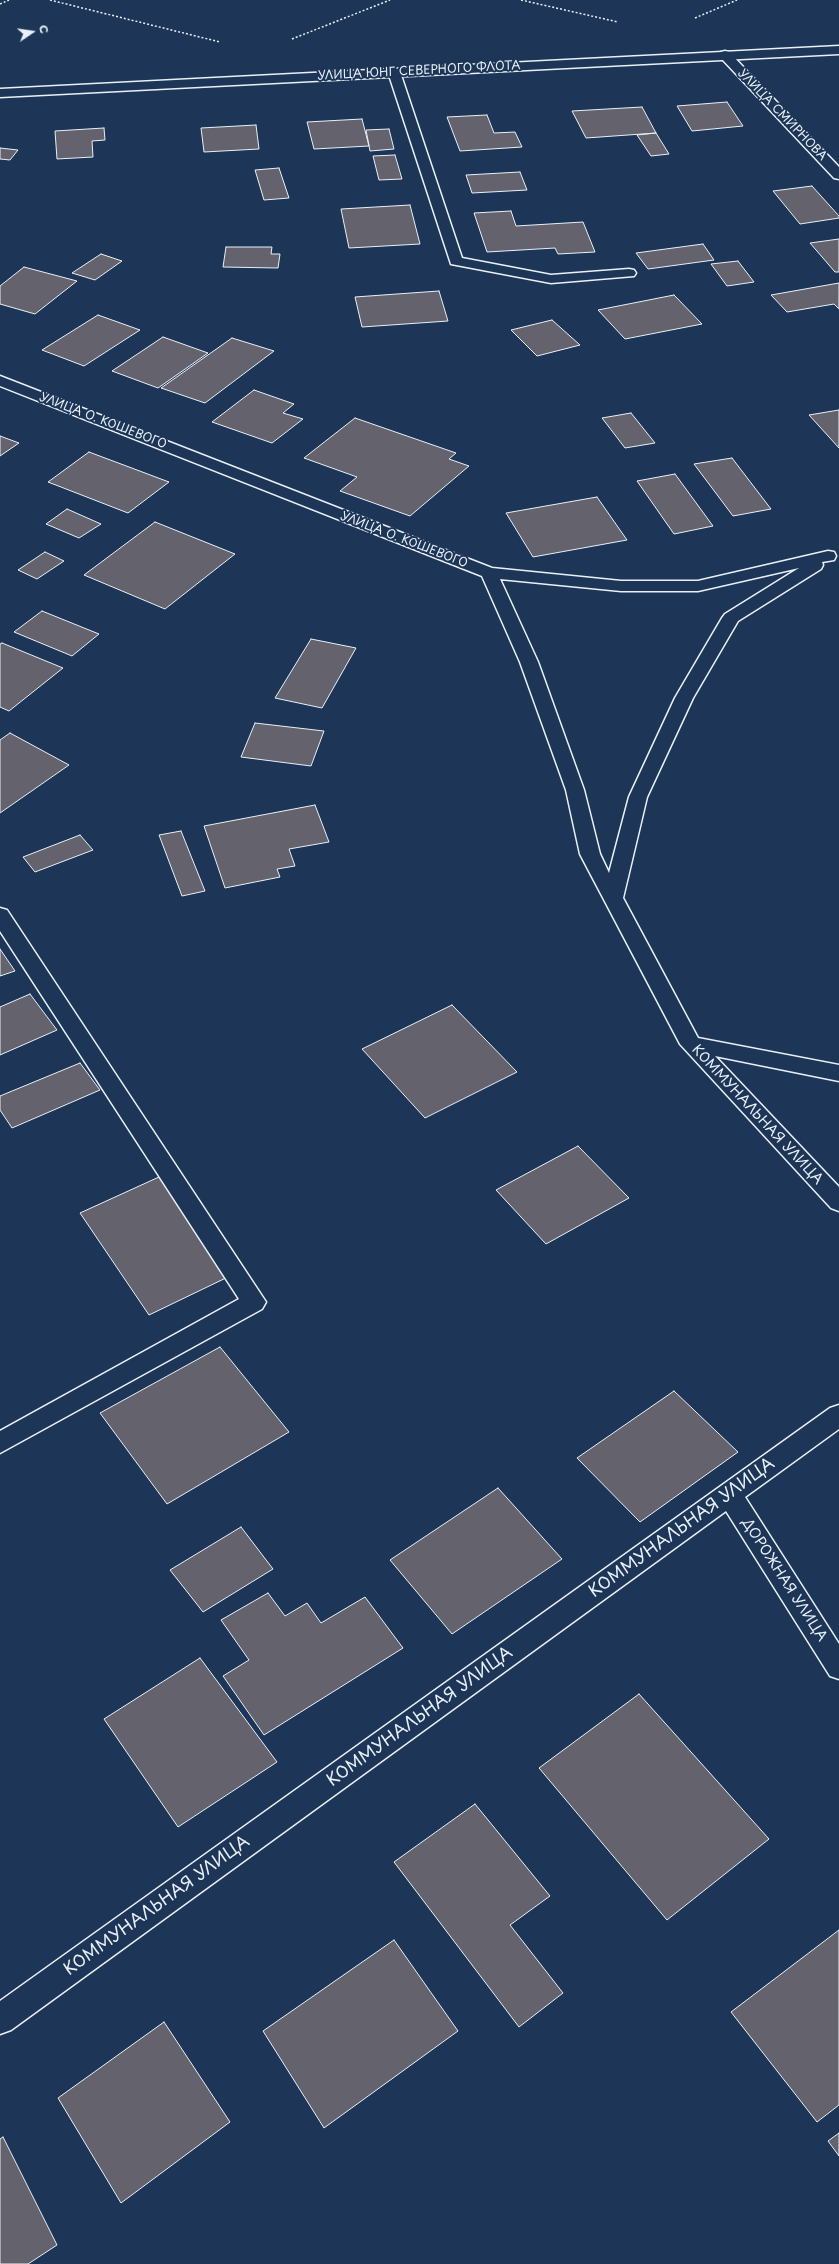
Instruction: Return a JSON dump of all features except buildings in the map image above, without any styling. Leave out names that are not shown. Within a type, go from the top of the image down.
[{"type":"street","name":"УЛИЦА ЮНГ СЕВЕРНОГО ФЛОТА","points":[[0,93],[839,50]]},
{"type":"street","name":"УЛИЦА СМИРНОВА","points":[[725,55],[839,175]]},
{"type":"street","points":[[394,72],[456,261],[551,279],[629,273]]},
{"type":"street","name":"УЛИЦА О. КОШЕВОГО","points":[[0,381],[489,573],[621,586],[698,586],[834,554]]},
{"type":"street","points":[[613,898],[638,797],[684,698],[731,618],[834,554]]},
{"type":"street","name":"КОММУНАЛЬНАЯ УЛИЦА","points":[[489,573],[529,662],[575,790],[590,854],[691,1044],[839,1202]]},
{"type":"street","points":[[0,915],[254,1302],[0,1443]]},
{"type":"street","points":[[691,1044],[839,1073]]},
{"type":"street","name":"КОММУНАЛЬНАЯ УЛИЦА","points":[[0,2019],[839,1415]]},
{"type":"street","name":"ДОРОЖНАЯ УЛИЦА","points":[[729,1494],[839,1667]]},
{"type":"path","points":[[0,4],[9,0]]},
{"type":"path","points":[[50,0],[220,42]]},
{"type":"path","points":[[288,40],[390,0]]},
{"type":"path","points":[[521,0],[618,22]]},
{"type":"path","points":[[693,19],[737,0]]}]
